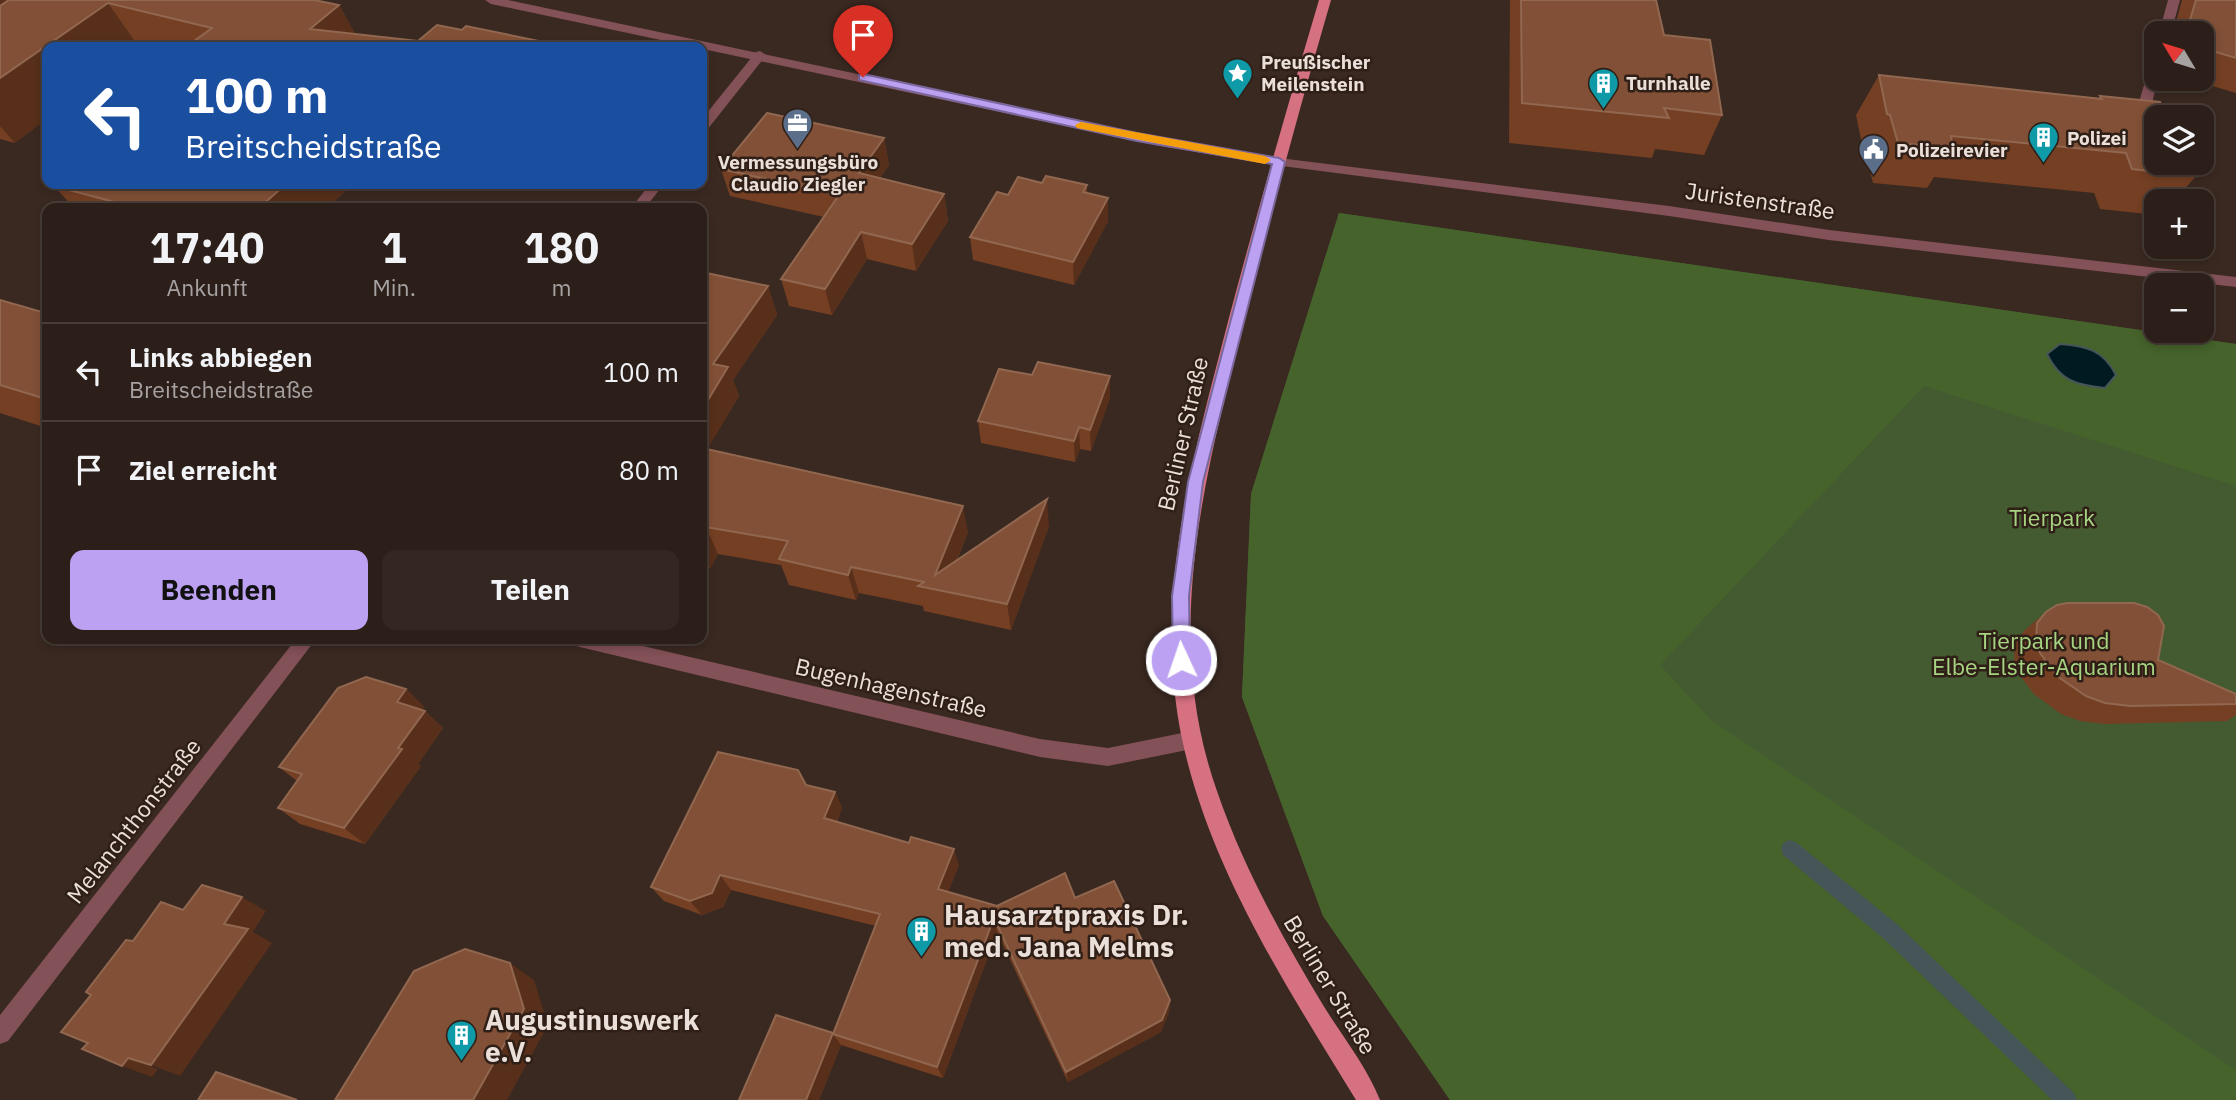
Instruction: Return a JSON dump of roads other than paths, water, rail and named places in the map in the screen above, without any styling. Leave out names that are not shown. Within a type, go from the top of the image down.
[{"type":"main road","name":"Berliner Straße","points":[[1325,0],[1279,162],[1196,482],[1186,541],[1180,633],[1183,687],[1192,740],[1219,821],[1258,914],[1368,1100]]},
{"type":"street","name":"Juristenstraße","points":[[491,0],[696,42]]},
{"type":"street","points":[[2168,21],[2174,0]]},
{"type":"street","name":"Juristenstraße","points":[[707,44],[1133,136],[1279,162],[1657,210],[1829,235],[2236,282]]},
{"type":"street","points":[[707,121],[760,55]]},
{"type":"street","points":[[2141,137],[2138,131],[2149,91]]},
{"type":"street","points":[[642,203],[653,189]]},
{"type":"street","name":"Melanchthonstraße","points":[[0,1033],[303,644]]},
{"type":"street","name":"Bugenhagenstraße","points":[[601,644],[1040,748],[1108,757],[1192,740]]},
{"type":"water","points":[[2060,344],[2093,351],[2106,360],[2116,375],[2105,388],[2070,380],[2057,370],[2047,354]]},
{"type":"waterway","points":[[1790,849],[1891,932],[2067,1100]]},
{"type":"place","name":"Preußischer Meilenstein","points":[[1238,100]]},
{"type":"place","name":"Turnhalle","points":[[1603,110]]},
{"type":"place","name":"Vermessungsbüro Claudio Ziegler","points":[[798,150]]},
{"type":"place","name":"Polizei","points":[[2044,165]]},
{"type":"place","name":"Polizeirevier","points":[[1873,177]]},
{"type":"place","name":"Hausarztpraxis Dr. med. Jana Melms","points":[[921,958]]},
{"type":"place","name":"Augustinuswerk e.V.","points":[[462,1063]]},
{"type":"park label","name":"Tierpark","points":[[2052,518]]},
{"type":"park label","name":"Tierpark und Elbe-Elster-Aquarium","points":[[2044,654]]}]
